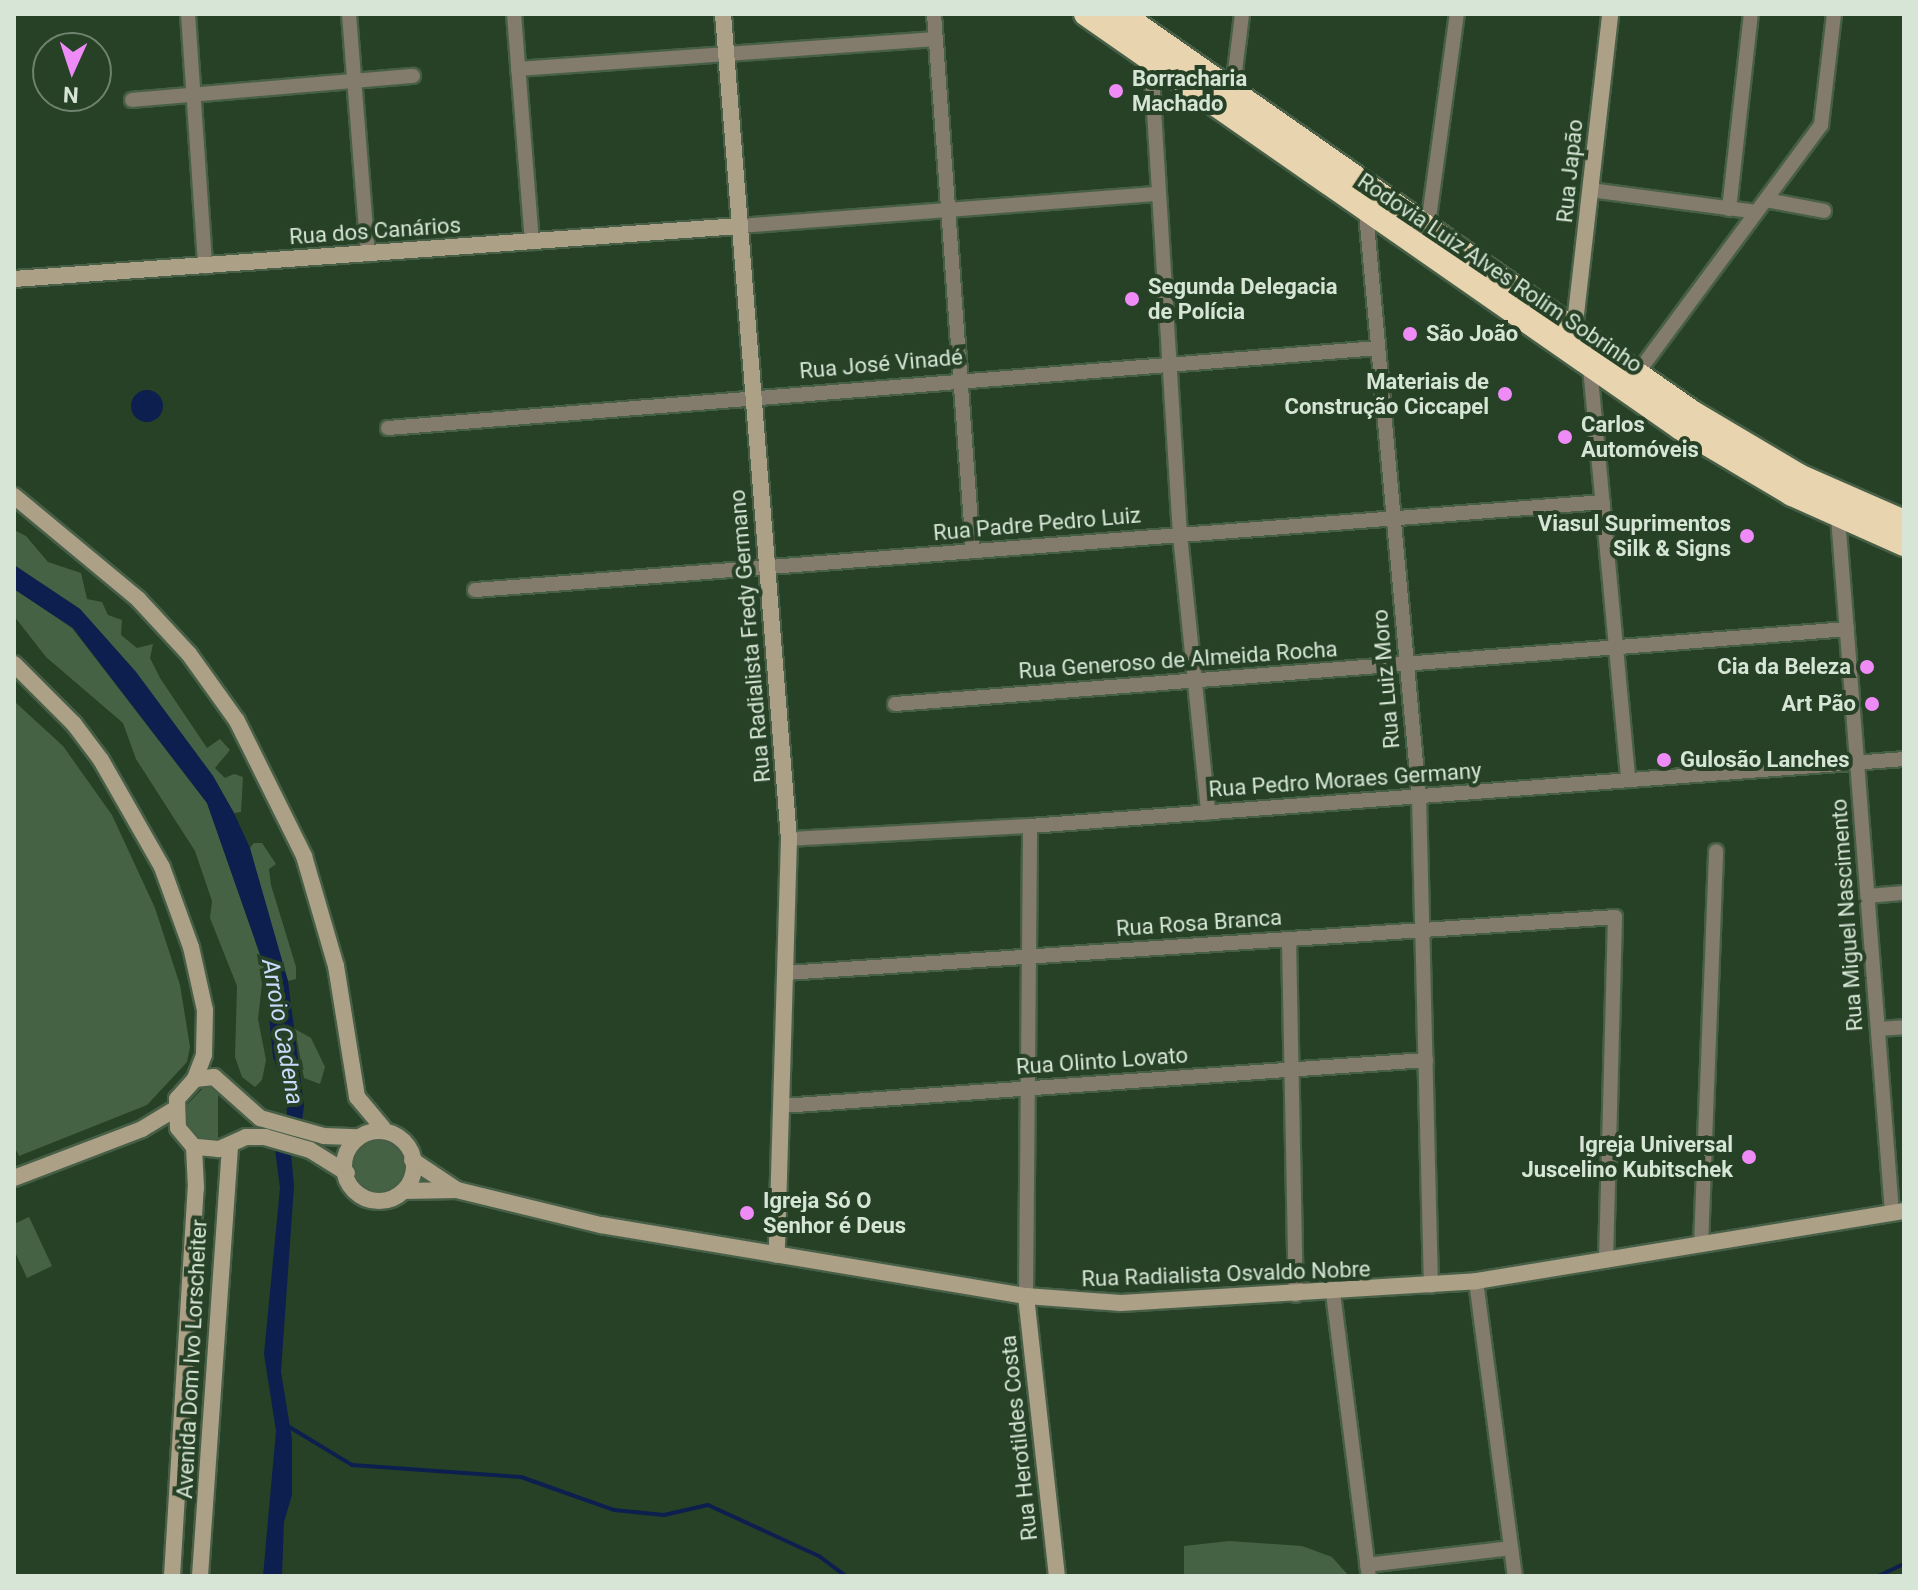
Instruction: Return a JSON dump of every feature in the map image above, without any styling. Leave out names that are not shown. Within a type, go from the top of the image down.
[{"type":"highway","name":"Rodovia Luiz Alves Rolim Sobrinho","points":[[1086,14],[1366,213],[1733,461],[1838,517],[1904,544]]},
{"type":"highway","name":"Rodovia Luiz Alves Rolim Sobrinho","points":[[1121,14],[1232,96],[1636,375],[1799,476],[1904,522]]},
{"type":"street","points":[[188,14],[205,266]]},
{"type":"street","points":[[349,14],[368,254]]},
{"type":"street","points":[[514,14],[532,242]]},
{"type":"street","name":"Rua Radialista Fredy Germano","points":[[723,14],[789,839],[777,1255]]},
{"type":"street","points":[[934,14],[973,551]]},
{"type":"street","points":[[1232,96],[1242,14]]},
{"type":"street","points":[[1427,232],[1457,14]]},
{"type":"street","name":"Rua Japão","points":[[1574,332],[1610,14]]},
{"type":"street","points":[[1729,209],[1751,14]]},
{"type":"street","points":[[1636,375],[1821,125],[1834,14]]},
{"type":"street","points":[[518,69],[936,39]]},
{"type":"street","points":[[1151,61],[1180,535],[1208,813]]},
{"type":"street","points":[[132,100],[413,76]]},
{"type":"street","points":[[1590,190],[1729,209],[1761,206],[1824,211]]},
{"type":"street","points":[[740,226],[1158,194]]},
{"type":"street","name":"Rua Luiz Moro","points":[[1366,213],[1419,796],[1431,1286]]},
{"type":"street","name":"Rua dos Canários","points":[[14,279],[740,226]]},
{"type":"street","name":"Rua José Vinadé","points":[[388,428],[960,379],[1378,348]]},
{"type":"street","points":[[1590,367],[1628,780]]},
{"type":"street","points":[[14,496],[138,599],[189,654],[237,721],[304,856],[336,966],[357,1097],[383,1128],[397,1133],[412,1160],[404,1191],[388,1202],[370,1202],[354,1191],[347,1173],[348,1153],[357,1137]]},
{"type":"street","name":"Rua Padre Pedro Luiz","points":[[475,590],[1603,502]]},
{"type":"street","name":"Rua Miguel Nascimento","points":[[1838,517],[1878,1029],[1898,1212]]},
{"type":"street","name":"Rua Generoso de Almeida Rocha","points":[[895,704],[1847,629]]},
{"type":"street","points":[[14,664],[74,724],[101,760],[162,867],[191,947],[205,1010],[204,1055],[195,1079],[182,1091],[175,1109],[142,1129],[14,1178]]},
{"type":"street","name":"Rua Pedro Moraes Germany","points":[[789,839],[1030,826],[1904,759]]},
{"type":"street","points":[[1026,1296],[1030,826]]},
{"type":"street","points":[[1701,1245],[1716,851]]},
{"type":"street","points":[[1868,896],[1904,893]]},
{"type":"street","name":"Rua Rosa Branca","points":[[786,973],[1615,917],[1606,1261]]},
{"type":"street","points":[[1289,939],[1296,1295]]},
{"type":"street","points":[[1878,1029],[1904,1027]]},
{"type":"street","name":"Rua Olinto Lovato","points":[[782,1106],[1426,1060]]},
{"type":"street","points":[[195,1079],[214,1077],[267,1129],[312,1142],[357,1137],[383,1128]]},
{"type":"street","points":[[234,1142],[242,1103]]},
{"type":"street","points":[[175,1109],[188,1141]]},
{"type":"street","points":[[142,1129],[219,1149],[267,1129]]},
{"type":"street","name":"Avenida Dom Ivo Lorscheiter","points":[[172,1576],[196,1188],[188,1141]]},
{"type":"street","name":"Avenida Dom Ivo Lorscheiter","points":[[200,1576],[234,1142]]},
{"type":"street","points":[[312,1142],[347,1173]]},
{"type":"street","name":"Rua Radialista Osvaldo Nobre","points":[[412,1160],[457,1190]]},
{"type":"street","name":"Rua Radialista Osvaldo Nobre","points":[[404,1191],[457,1190],[601,1225],[777,1255],[1026,1296],[1121,1303],[1333,1293],[1476,1281],[1898,1212]]},
{"type":"street","points":[[1476,1281],[1515,1576]]},
{"type":"street","points":[[1333,1293],[1368,1571],[1511,1548]]},
{"type":"street","name":"Rua Herotildes Costa","points":[[1026,1296],[1057,1576]]},
{"type":"green space","points":[[14,530],[26,536],[48,562],[81,573],[87,599],[102,602],[108,615],[122,620],[121,635],[137,648],[153,644],[150,658],[160,678],[207,748],[220,739],[230,750],[215,768],[225,778],[234,774],[243,777],[241,812],[234,813],[213,776],[136,672],[80,609],[14,565]]},
{"type":"green space","points":[[14,589],[72,628],[207,803],[264,966],[258,1019],[266,1060],[262,1080],[255,1087],[242,1077],[235,1057],[237,986],[210,918],[212,901],[195,851],[136,759],[123,723],[46,657],[14,616]]},
{"type":"green space","points":[[14,701],[63,746],[112,815],[155,908],[180,985],[190,1047],[187,1062],[147,1105],[19,1156],[14,1146]]},
{"type":"green space","points":[[254,843],[262,843],[276,864],[269,869],[271,885],[296,967],[296,979],[288,981],[256,878],[250,848]]},
{"type":"green space","points":[[295,1029],[311,1038],[325,1067],[320,1084],[304,1078]]},
{"type":"green space","points":[[204,1087],[218,1087],[218,1141],[203,1141],[186,1126],[185,1107]]},
{"type":"green space","points":[[379,1139],[399,1147],[407,1167],[399,1187],[379,1195],[359,1187],[351,1167],[359,1147]]},
{"type":"green space","points":[[29,1217],[52,1266],[27,1278],[14,1250],[14,1224]]},
{"type":"green space","points":[[1229,1541],[1302,1546],[1332,1557],[1349,1576],[1184,1576],[1184,1546]]},
{"type":"water","points":[[147,390],[158,395],[163,406],[158,417],[147,422],[136,417],[131,406],[136,395]]},
{"type":"water","name":"Arroio Cadena","points":[[14,565],[80,609],[136,672],[213,776],[234,813],[250,848],[288,981],[304,1106],[302,1121],[287,1117],[286,1091],[273,1057],[264,966],[207,803],[73,628],[14,589]]},
{"type":"water","name":"Arroio Cadena","points":[[275,1150],[291,1153],[294,1186],[281,1372],[292,1439],[292,1495],[284,1522],[282,1576],[263,1576],[276,1431],[264,1354],[280,1188]]},
{"type":"waterway","points":[[286,1425],[352,1465],[521,1477],[614,1510],[664,1515],[708,1505],[819,1556],[846,1576]]},
{"type":"waterway","points":[[1878,1576],[1904,1564]]},
{"type":"place","name":"Borracharia Machado","points":[[1116,91]]},
{"type":"place","name":"Segunda Delegacia de Polícia","points":[[1132,299]]},
{"type":"place","name":"São João","points":[[1410,334]]},
{"type":"place","name":"Materiais de Construção Ciccapel","points":[[1505,394]]},
{"type":"place","name":"Carlos Automóveis","points":[[1565,437]]},
{"type":"place","name":"Viasul Suprimentos Silk & Signs","points":[[1747,536]]},
{"type":"place","name":"Cia da Beleza","points":[[1867,667]]},
{"type":"place","name":"Art Pão","points":[[1872,704]]},
{"type":"place","name":"Gulosão Lanches","points":[[1664,760]]},
{"type":"place","name":"Igreja Universal Juscelino Kubitschek","points":[[1749,1157]]},
{"type":"place","name":"Igreja Só O Senhor é Deus","points":[[747,1213]]}]
